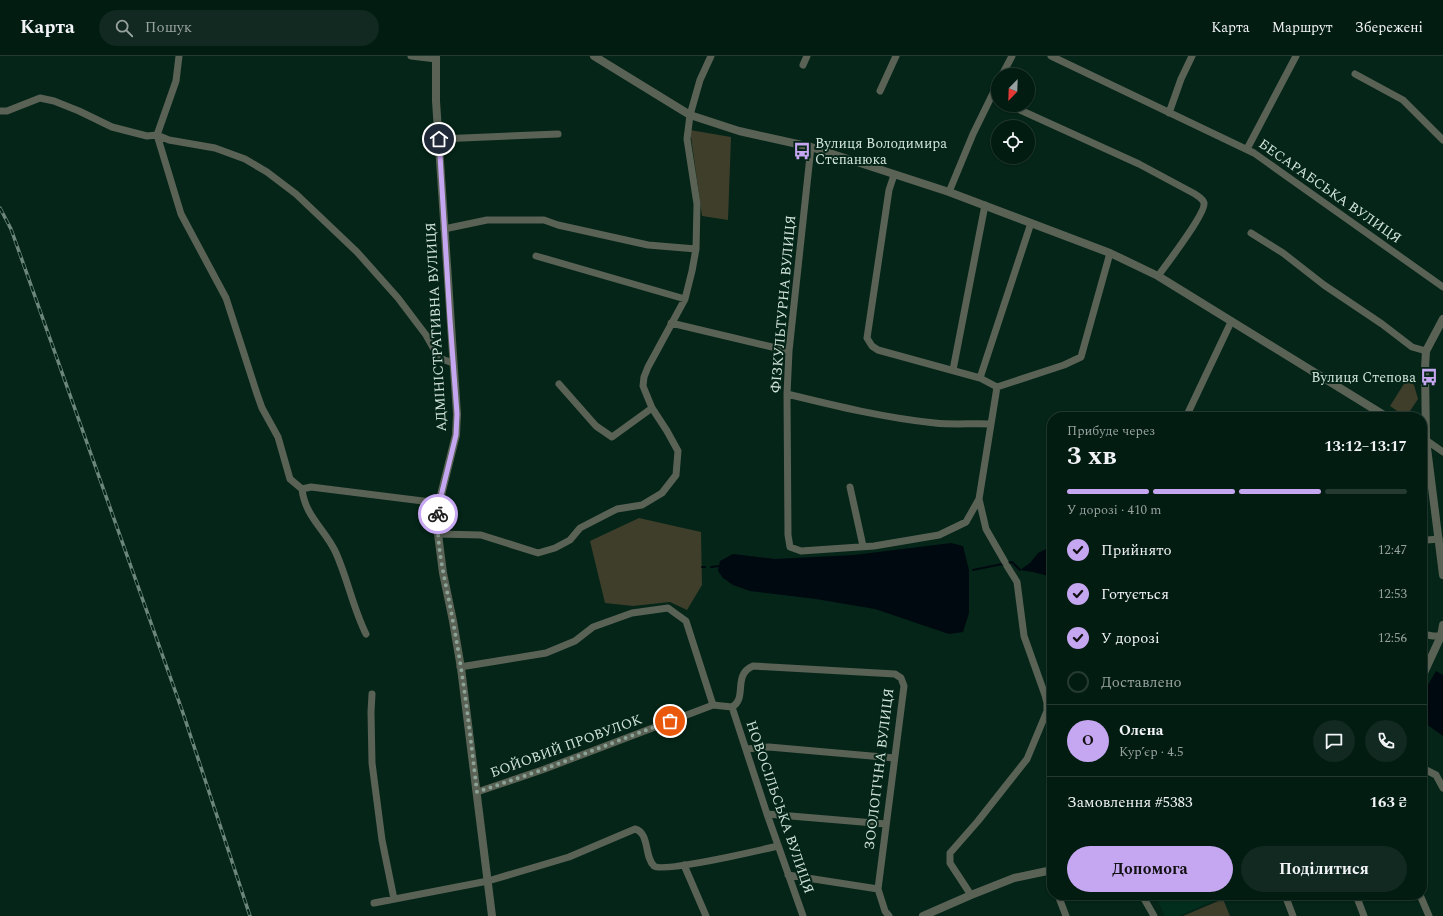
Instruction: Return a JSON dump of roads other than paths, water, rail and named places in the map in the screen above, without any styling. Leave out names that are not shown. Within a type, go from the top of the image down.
[{"type":"street","points":[[179,56],[176,81],[157,135],[182,214],[226,298],[257,394],[262,408],[278,437],[290,479],[302,489],[303,498],[307,508],[336,554],[356,611],[366,634]]},
{"type":"street","points":[[411,56],[436,57]]},
{"type":"street","points":[[594,56],[690,115],[739,131],[811,147],[949,192],[1110,253],[1158,276],[1379,412]]},
{"type":"street","points":[[438,534],[481,535],[538,553],[555,548],[570,540],[580,528],[616,509],[642,505],[662,493],[676,475],[678,451],[652,408],[644,386],[644,377],[648,366],[684,299],[692,271],[696,249],[697,204],[687,139],[690,115],[700,80],[711,56]]},
{"type":"street","points":[[803,65],[807,56]]},
{"type":"street","points":[[880,91],[896,56]]},
{"type":"street","points":[[1006,68],[1012,56]]},
{"type":"street","points":[[1051,56],[1247,149]]},
{"type":"street","points":[[1169,113],[1181,79],[1192,56]]},
{"type":"street","name":"БЕСАРАБСЬКА ВУЛИЦЯ","points":[[1296,56],[1247,149],[1443,287]]},
{"type":"street","name":"АДМІНІСТРАТИВНА ВУЛИЦЯ","points":[[436,57],[436,101],[457,414],[456,435],[439,504],[438,534],[443,574],[453,622],[460,667],[492,916]]},
{"type":"street","points":[[1355,74],[1403,100],[1443,140]]},
{"type":"street","points":[[949,192],[991,96]]},
{"type":"street","points":[[0,111],[7,111],[40,98],[54,101],[79,111],[112,127],[147,136],[157,135],[169,140],[215,148],[245,159],[268,172],[296,194],[357,252],[398,298],[421,329],[439,358],[453,363]]},
{"type":"street","points":[[1024,112],[1139,164],[1202,199],[1204,204],[1203,209],[1192,228],[1158,276]]},
{"type":"street","points":[[439,139],[558,134]]},
{"type":"street","name":"ФІЗКУЛЬТУРНА ВУЛИЦЯ","points":[[811,147],[789,351],[787,394],[788,535],[790,547],[801,550],[863,546]]},
{"type":"street","points":[[894,175],[889,190],[867,338],[872,346],[878,350],[980,378],[997,387],[1064,365],[1081,357],[1110,253]]},
{"type":"street","points":[[953,370],[985,205]]},
{"type":"street","points":[[444,229],[487,220],[544,220],[558,225],[648,245],[696,249]]},
{"type":"street","points":[[980,378],[1031,223]]},
{"type":"street","points":[[1251,233],[1283,253],[1324,285],[1382,324],[1412,347],[1426,351]]},
{"type":"street","points":[[536,256],[684,299]]},
{"type":"street","points":[[1424,412],[1426,351],[1443,319]]},
{"type":"street","points":[[1188,412],[1231,322]]},
{"type":"street","points":[[671,323],[789,351]]},
{"type":"street","points":[[559,384],[596,426],[612,437],[652,408]]},
{"type":"street","points":[[850,487],[863,546],[939,535],[966,522],[979,499],[997,387]]},
{"type":"street","points":[[787,394],[833,406],[936,423],[991,424]]},
{"type":"street","points":[[1427,441],[1443,452]]},
{"type":"street","points":[[1427,459],[1443,575]]},
{"type":"street","points":[[302,489],[311,487],[439,504]]},
{"type":"street","points":[[971,895],[950,863],[950,853],[987,810],[1027,759],[1047,712],[1045,695],[1024,636],[1017,582],[986,529],[979,499]]},
{"type":"street","points":[[1427,540],[1439,539]]},
{"type":"street","points":[[460,667],[546,653],[574,641],[593,627],[606,622],[632,613],[668,608],[686,621],[713,705]]},
{"type":"street","points":[[1427,667],[1442,637],[1443,625]]},
{"type":"street","points":[[1427,635],[1442,637]]},
{"type":"street","name":"ЗООЛОГІЧНА ВУЛИЦЯ","points":[[732,707],[736,705],[739,699],[741,679],[744,673],[748,668],[753,666],[895,674],[901,678],[904,686],[878,889],[885,911],[889,916]]},
{"type":"street","points":[[372,694],[370,712],[372,763],[382,840],[394,899]]},
{"type":"street","name":"БОЙОВИЙ ПРОВУЛОК","points":[[477,792],[542,770],[713,705],[732,707]]},
{"type":"street","name":"НОВОСІЛЬСЬКА ВУЛИЦЯ","points":[[732,707],[767,814],[803,916]]},
{"type":"street","points":[[746,749],[769,747],[894,758]]},
{"type":"street","points":[[1427,770],[1436,775],[1443,788]]},
{"type":"street","points":[[767,814],[886,824]]},
{"type":"street","points":[[374,903],[488,881],[569,857],[635,829],[640,831],[654,865],[659,868],[684,865],[778,846]]},
{"type":"street","points":[[684,865],[706,916]]},
{"type":"street","points":[[923,916],[1014,878],[1047,871]]},
{"type":"street","points":[[788,875],[878,889]]},
{"type":"street","points":[[1060,900],[1066,916]]},
{"type":"street","points":[[1145,900],[1154,916]]},
{"type":"street","points":[[1287,900],[1293,916]]},
{"type":"street","points":[[1358,900],[1364,916]]},
{"type":"street","points":[[1422,900],[1428,916]]},
{"type":"waterway","points":[[973,570],[1012,562],[1020,570]]},
{"type":"waterway","points":[[711,567],[719,566]]},
{"type":"railway","points":[[0,208],[11,229],[183,713],[250,916]]},
{"type":"place","name":"Вулиця Володимира Степанюка","points":[[802,151]]},
{"type":"place","name":"Вулиця Степова","points":[[1429,377]]}]
